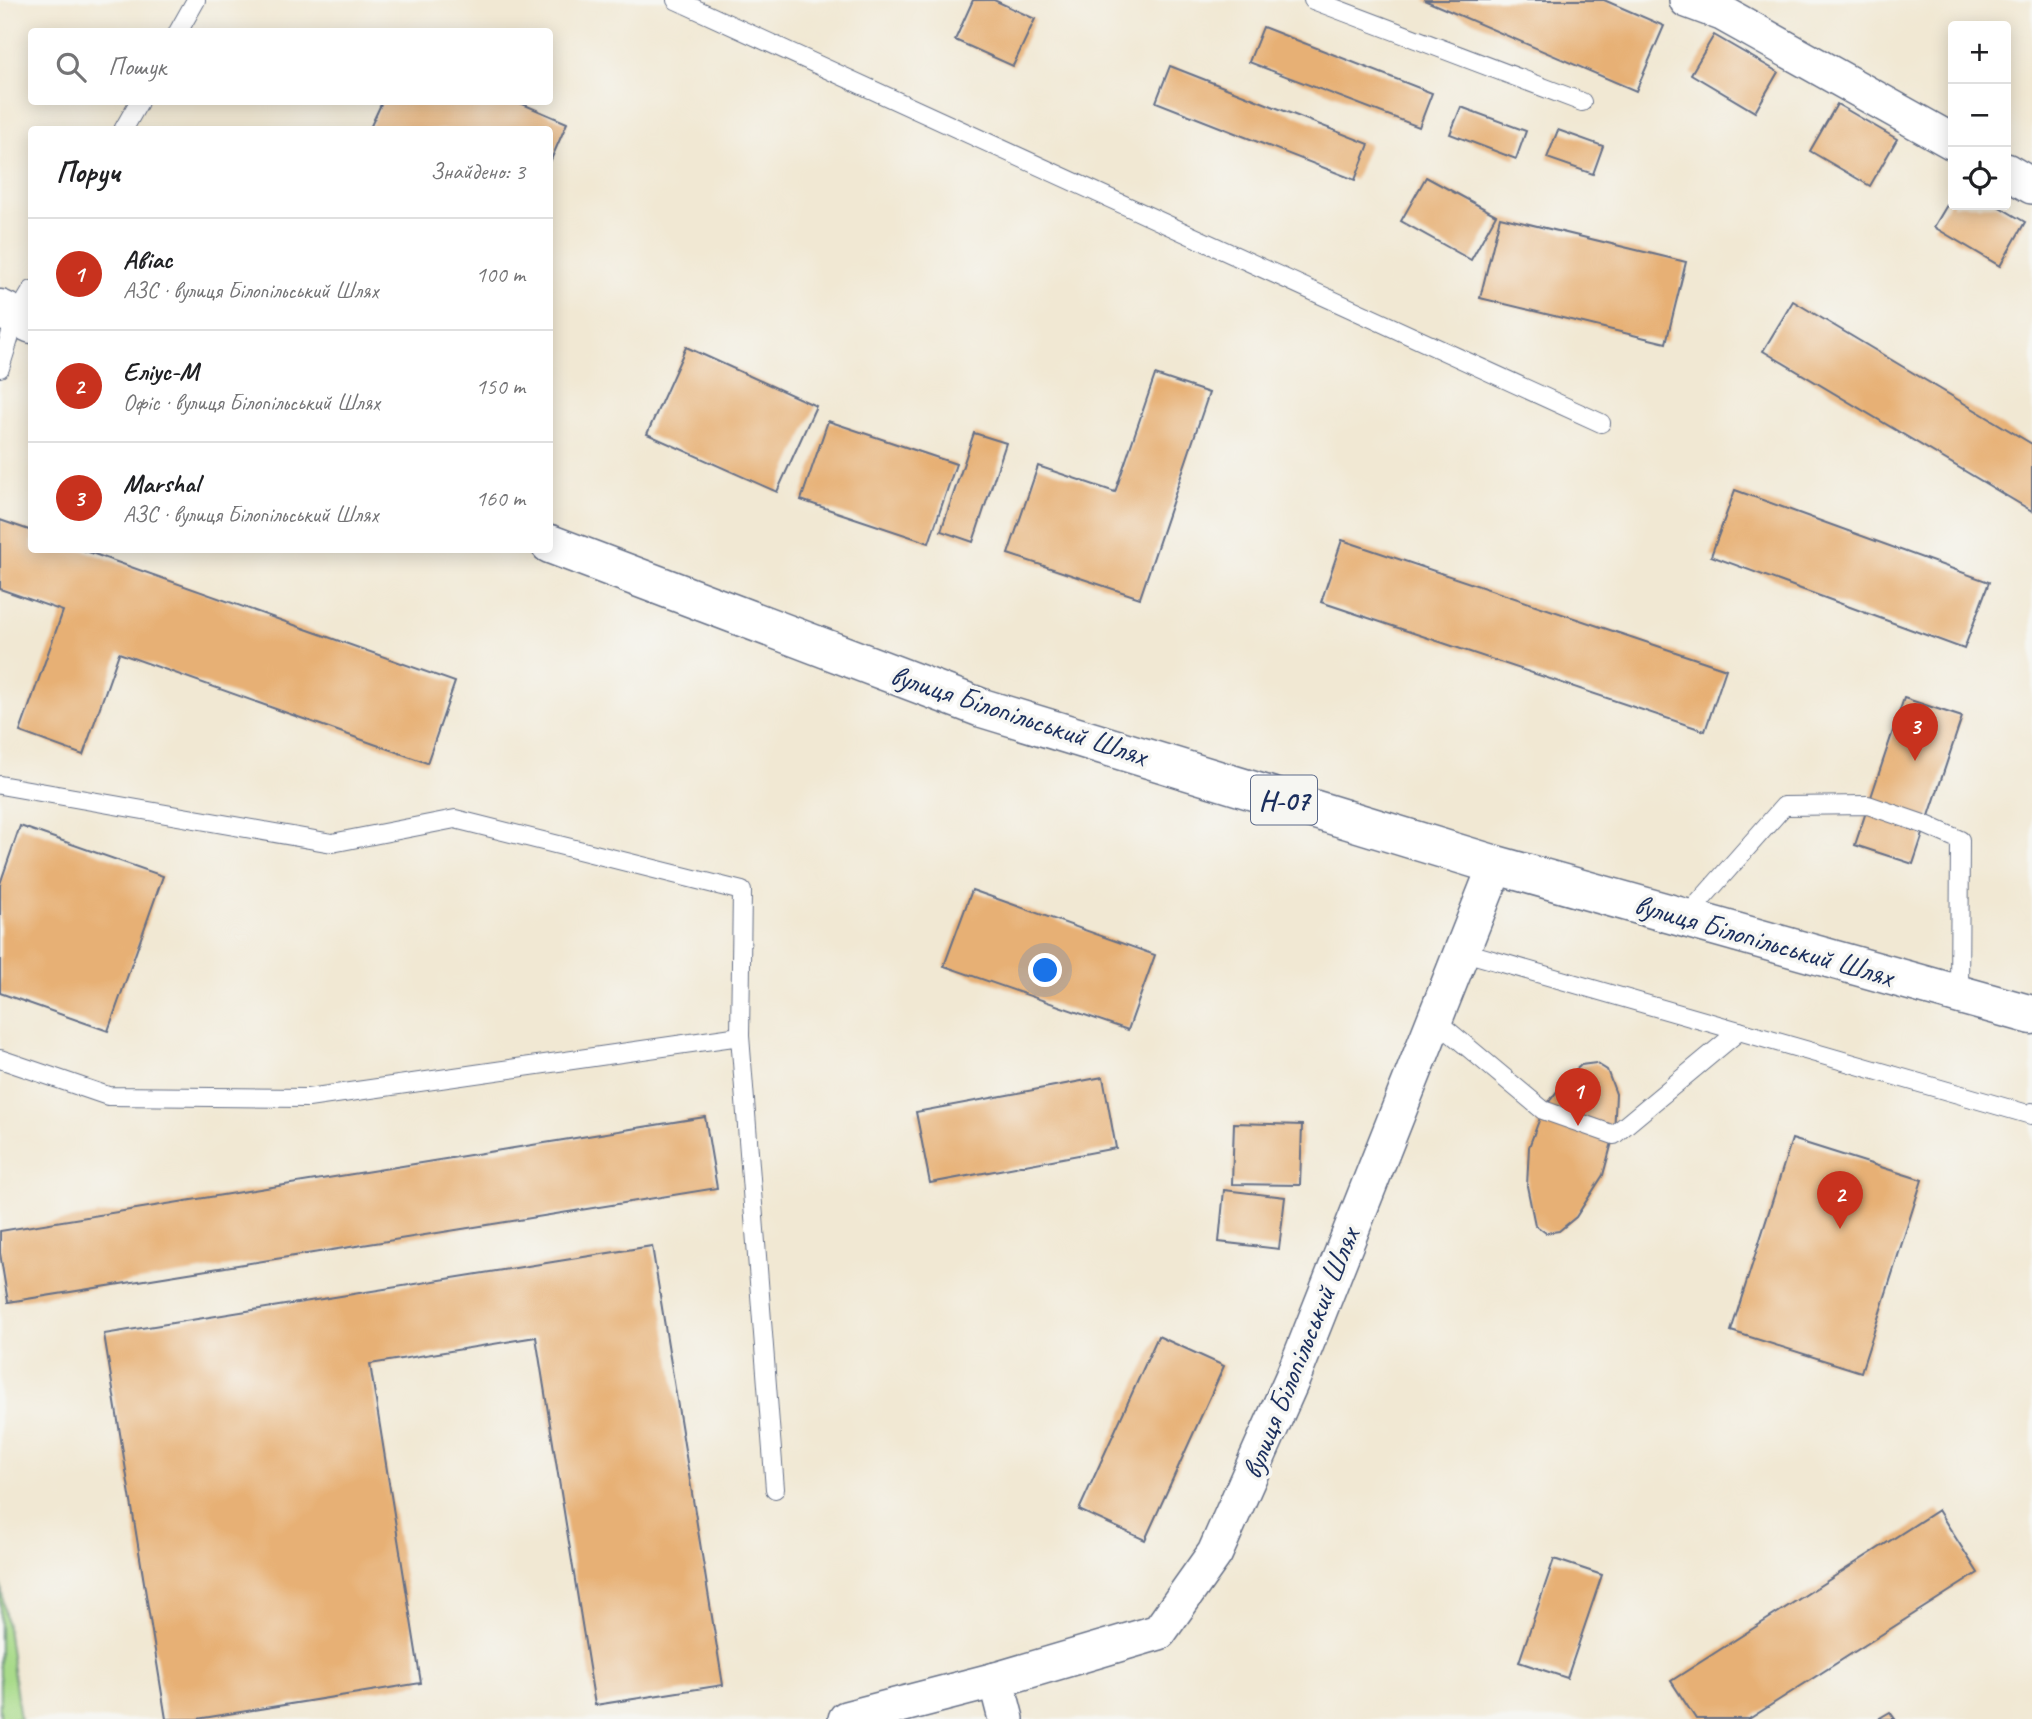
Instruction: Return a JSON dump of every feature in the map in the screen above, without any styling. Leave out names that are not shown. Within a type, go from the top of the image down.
[{"type":"main road","name":"вулиця Білопільський Шлях","points":[[553,545],[982,708],[1496,865],[2032,1015]]},
{"type":"street","points":[[1687,0],[1722,13],[1948,139]]},
{"type":"street","points":[[2011,175],[2032,186]]},
{"type":"street","name":"вулиця Білопільський Шлях","points":[[846,1719],[996,1680],[1159,1632],[1215,1552],[1293,1377],[1496,865]]},
{"type":"street","points":[[996,1680],[1006,1719]]},
{"type":"lane","points":[[180,28],[196,0]]},
{"type":"lane","points":[[676,0],[1601,423]]},
{"type":"lane","points":[[1313,0],[1582,102]]},
{"type":"lane","points":[[125,126],[136,105]]},
{"type":"lane","points":[[0,368],[20,310]]},
{"type":"lane","points":[[0,785],[332,843],[455,819],[742,891],[740,1036],[775,1489]]},
{"type":"lane","points":[[1685,918],[1784,806],[1868,805],[1960,840],[1959,995]]},
{"type":"lane","points":[[1461,951],[2031,1115],[2032,1112]]},
{"type":"lane","points":[[1434,1019],[1543,1110],[1614,1135],[1739,1031]]},
{"type":"lane","points":[[0,1059],[108,1096],[308,1098],[740,1036]]},
{"type":"green space","points":[[0,1578],[20,1719],[0,1719]]},
{"type":"building","points":[[973,0],[994,0],[1035,19],[1013,66],[955,40]]},
{"type":"building","points":[[1424,0],[1604,0],[1664,26],[1636,91]]},
{"type":"building","points":[[1263,27],[1432,93],[1419,127],[1249,62]]},
{"type":"building","points":[[1714,35],[1778,72],[1755,112],[1691,74]]},
{"type":"building","points":[[1170,66],[1369,144],[1355,180],[1156,102]]},
{"type":"building","points":[[1837,104],[1897,139],[1870,186],[1810,151]]},
{"type":"building","points":[[381,105],[525,105],[567,123],[553,155],[553,126],[371,126]]},
{"type":"building","points":[[1461,107],[1526,131],[1516,159],[1450,134]]},
{"type":"building","points":[[1558,130],[1603,146],[1593,174],[1547,158]]},
{"type":"building","points":[[1426,177],[1496,215],[1471,260],[1401,221]]},
{"type":"building","points":[[1948,203],[1948,210],[2005,210],[2025,222],[2000,266],[1934,227]]},
{"type":"building","points":[[1500,217],[1686,262],[1666,343],[1480,298]]},
{"type":"building","points":[[1793,301],[2032,444],[2032,511],[1763,351]]},
{"type":"building","points":[[686,347],[816,406],[777,492],[647,434]]},
{"type":"building","points":[[1155,375],[1209,393],[1140,598],[1008,554],[1038,466],[1115,492]]},
{"type":"building","points":[[828,421],[956,464],[929,543],[801,500]]},
{"type":"building","points":[[974,433],[1006,443],[973,542],[941,531]]},
{"type":"building","points":[[1735,490],[1989,582],[1964,649],[1711,556]]},
{"type":"building","points":[[0,520],[28,530],[28,553],[91,553],[455,682],[427,763],[119,653],[83,755],[20,732],[63,611],[0,589]]},
{"type":"building","points":[[1342,540],[1726,669],[1705,731],[1321,602]]},
{"type":"building","points":[[1904,698],[1962,717],[1913,864],[1855,845]]},
{"type":"building","points":[[20,826],[163,876],[108,1031],[0,993],[0,884]]},
{"type":"building","points":[[972,890],[1155,955],[1128,1030],[944,966]]},
{"type":"building","points":[[1596,1063],[1607,1070],[1616,1094],[1614,1135],[1603,1175],[1576,1217],[1559,1231],[1546,1233],[1535,1225],[1527,1186],[1529,1147],[1543,1110],[1567,1078],[1581,1065]]},
{"type":"building","points":[[1103,1077],[1116,1148],[930,1183],[916,1112]]},
{"type":"building","points":[[705,1117],[717,1188],[8,1302],[0,1253],[0,1231]]},
{"type":"building","points":[[1234,1123],[1302,1125],[1300,1185],[1232,1184]]},
{"type":"building","points":[[1792,1139],[1922,1180],[1861,1372],[1731,1331]]},
{"type":"building","points":[[1224,1190],[1285,1197],[1279,1249],[1219,1242]]},
{"type":"building","points":[[652,1246],[723,1685],[595,1705],[536,1337],[370,1364],[421,1683],[197,1719],[166,1719],[104,1334]]},
{"type":"building","points":[[1158,1336],[1224,1366],[1145,1540],[1079,1510]]},
{"type":"building","points":[[1938,1510],[1978,1573],[1749,1719],[1696,1719],[1671,1681]]},
{"type":"building","points":[[1554,1559],[1602,1575],[1567,1678],[1519,1662]]},
{"type":"building","points":[[1890,1712],[1895,1719],[1878,1719]]},
{"type":"place","name":"Marshal","points":[[1915,761]]},
{"type":"place","name":"Авіас","points":[[1578,1126]]},
{"type":"place","name":"Еліус-М","points":[[1840,1229]]}]
